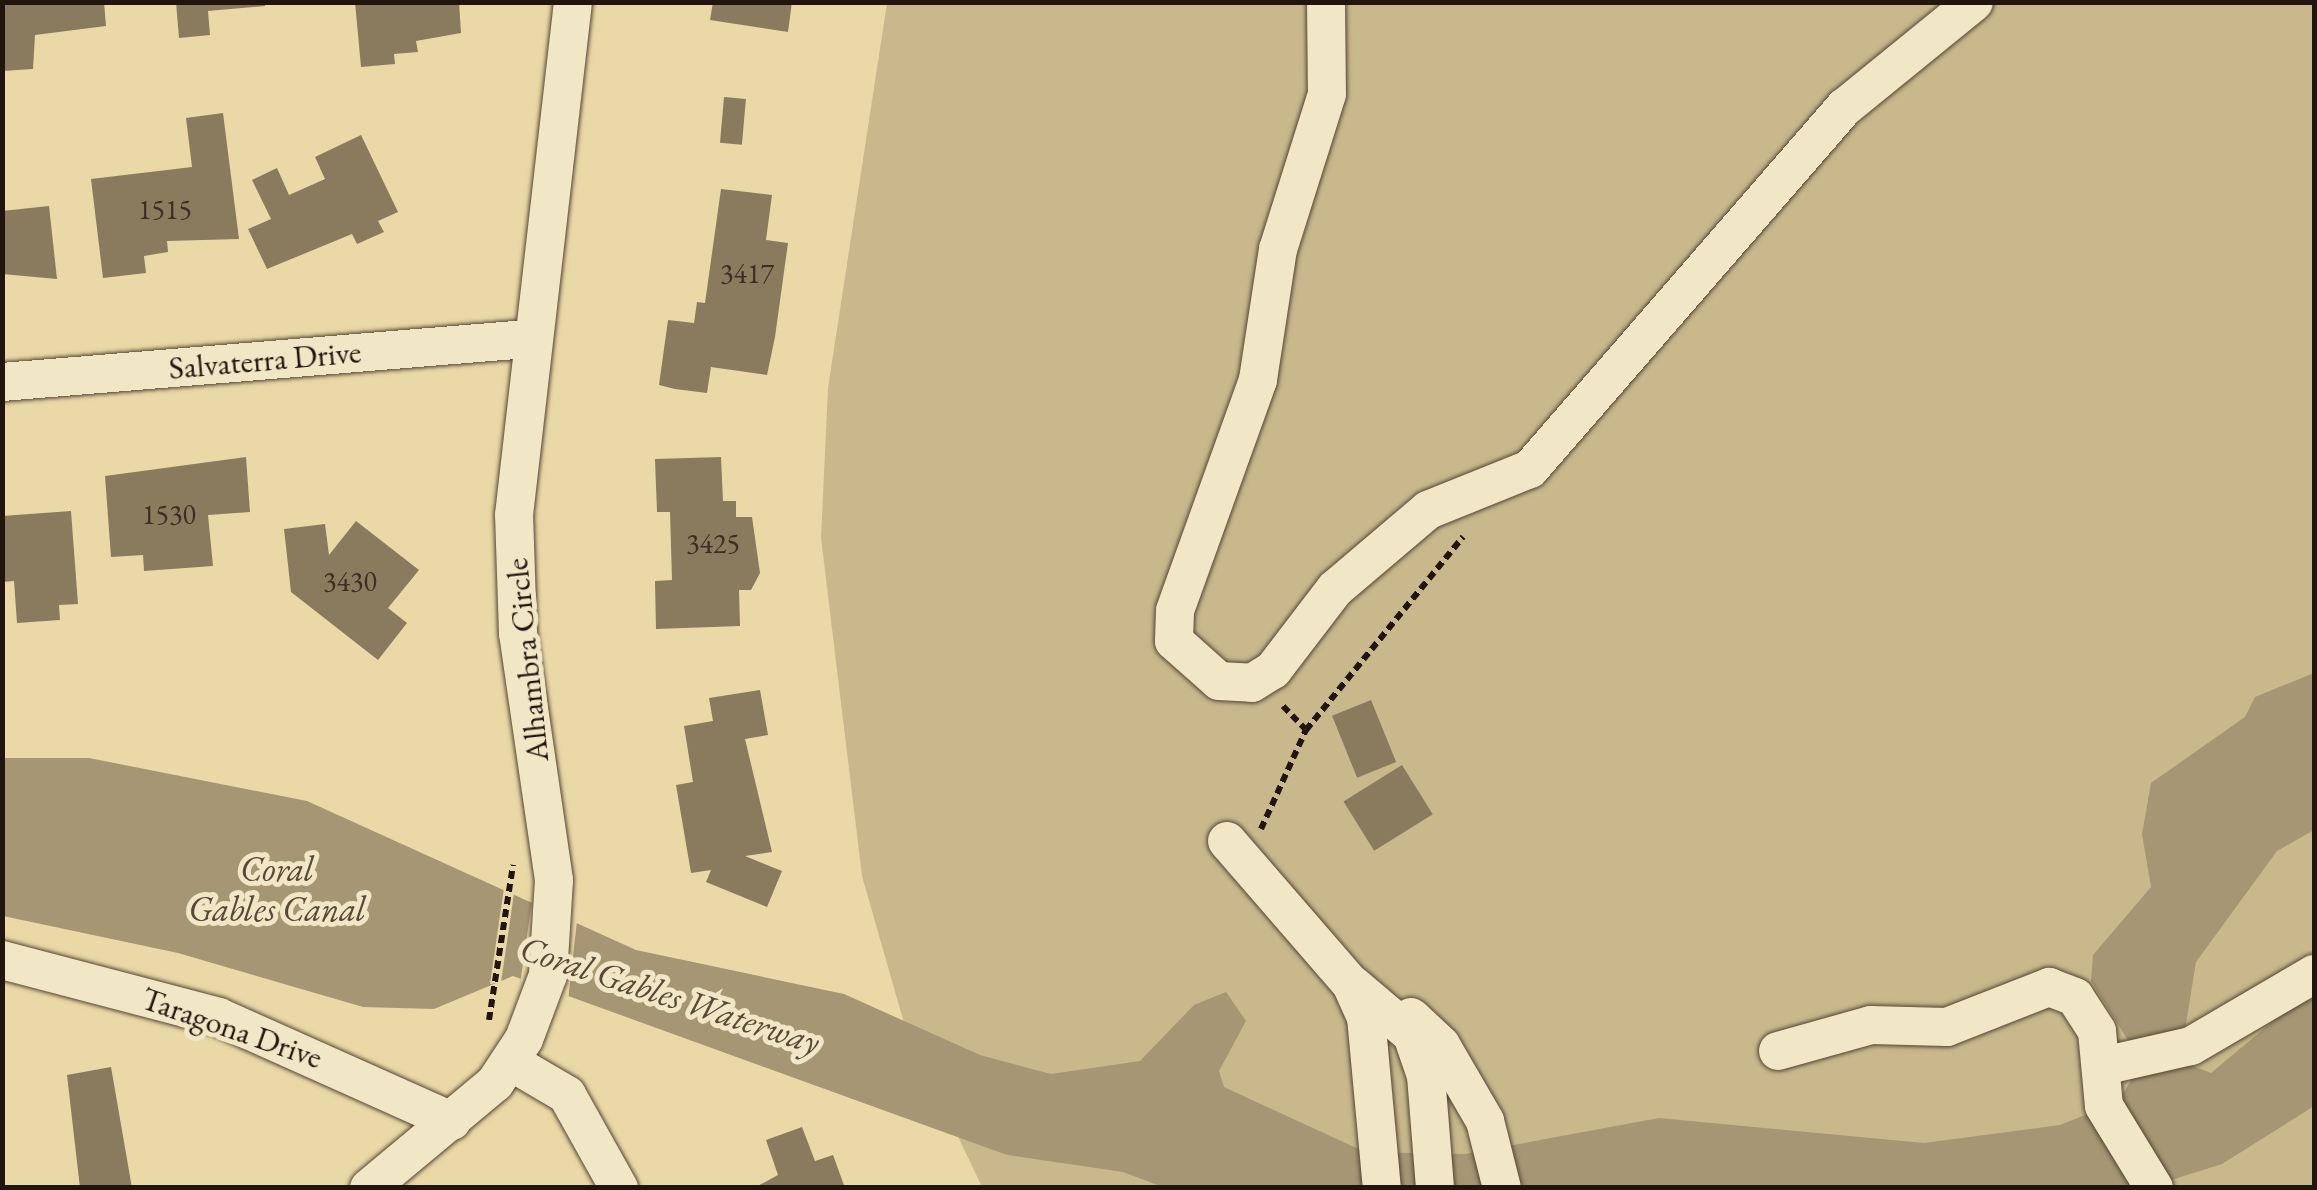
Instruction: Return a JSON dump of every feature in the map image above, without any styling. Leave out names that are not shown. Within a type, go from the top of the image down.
[{"type":"street","name":"Alhambra Circle","points":[[369,1188],[452,1122],[510,1062],[540,1000],[555,905],[515,594],[527,338],[572,2]]},
{"type":"street","points":[[1326,2],[1327,94],[1278,249],[1258,380],[1175,611],[1174,641],[1219,682],[1252,683],[1273,670],[1336,589],[1428,510],[1530,469],[1553,449],[1618,360],[1845,107],[1974,2]]},
{"type":"street","name":"Salvaterra Drive","points":[[2,382],[527,338]]},
{"type":"street","points":[[1228,842],[1367,992],[1422,1062],[1434,1188]]},
{"type":"street","name":"Taragona Drive","points":[[2,960],[219,1017],[452,1122]]},
{"type":"street","points":[[2115,1064],[2190,1046],[2314,974]]},
{"type":"street","points":[[1778,1051],[1870,1025],[1947,1026],[2048,987],[2075,997],[2115,1064],[2104,1106],[2154,1188]]},
{"type":"street","points":[[1367,992],[1382,1188]]},
{"type":"street","points":[[1367,992],[1440,1045],[1492,1140],[1502,1188]]},
{"type":"street","points":[[510,1062],[567,1095],[619,1188]]},
{"type":"path","points":[[1228,842],[1261,829],[1306,730],[1475,521]]},
{"type":"path","points":[[491,1014],[511,871]]},
{"type":"shaded area","points":[[887,3],[2314,3],[2314,1187],[982,1187],[904,1023],[862,876],[821,538],[828,388]]},
{"type":"water","name":"Coral Gables Canal","points":[[2314,673],[2314,830],[2277,851],[2196,962],[2180,1061],[2211,1073],[2285,1011],[2314,998],[2314,1106],[2222,1164],[2149,1187],[1163,1187],[1123,1172],[1007,1155],[513,976],[434,1009],[363,1007],[178,953],[3,916],[3,758],[89,758],[307,801],[636,950],[844,994],[980,1055],[1051,1074],[1140,1061],[1194,1005],[1226,992],[1246,1021],[1219,1071],[1224,1087],[1365,1152],[1465,1154],[1659,1118],[1924,1143],[2060,1125],[2118,1102],[2135,1074],[2131,1045],[2091,981],[2093,955],[2151,887],[2142,834],[2151,783],[2245,717],[2255,697]]},
{"type":"pier","points":[[504,888],[514,893],[509,928],[501,982],[490,984]]},
{"type":"pier","points":[[532,902],[577,921],[568,1001],[520,984]]},
{"type":"building","points":[[2,2],[104,2],[106,26],[35,35],[33,69],[2,71]]},
{"type":"building","points":[[176,2],[265,2],[265,6],[208,11],[210,35],[179,38]]},
{"type":"building","points":[[355,2],[459,2],[461,33],[416,41],[418,52],[394,54],[395,64],[361,67]]},
{"type":"building","points":[[713,2],[792,2],[788,32],[710,20]]},
{"type":"building","points":[[724,97],[746,99],[742,145],[720,143]]},
{"type":"building","points":[[223,113],[239,239],[167,241],[168,252],[144,256],[146,273],[103,278],[91,179],[192,167],[186,118]]},
{"type":"building","points":[[361,135],[398,212],[378,221],[384,232],[357,244],[352,234],[267,269],[248,229],[271,219],[252,180],[277,168],[289,195],[325,179],[315,157]]},
{"type":"building","points":[[721,189],[772,195],[766,240],[788,243],[767,375],[711,367],[707,393],[659,385],[668,320],[694,323],[697,302],[705,303]]},
{"type":"building","points":[[49,206],[57,279],[2,274],[2,211]]},
{"type":"building","points":[[246,457],[250,512],[208,515],[213,566],[144,571],[143,555],[111,557],[105,476]]},
{"type":"building","points":[[721,457],[723,501],[736,501],[736,517],[752,517],[760,573],[751,590],[739,590],[740,626],[656,629],[655,581],[672,580],[670,512],[657,512],[655,459]]},
{"type":"building","points":[[71,511],[78,604],[59,605],[60,620],[17,623],[14,581],[2,582],[2,516]]},
{"type":"building","points":[[356,521],[419,570],[388,608],[407,623],[378,660],[291,592],[284,529],[325,524],[329,555]]},
{"type":"building","points":[[760,690],[768,735],[745,739],[772,852],[745,856],[782,871],[767,907],[706,882],[711,870],[691,873],[676,785],[693,782],[684,726],[713,721],[709,698]]},
{"type":"building","points":[[1371,700],[1396,762],[1357,778],[1332,716]]},
{"type":"building","points":[[1402,765],[1433,814],[1374,851],[1343,802]]},
{"type":"building","points":[[111,1067],[132,1188],[80,1188],[67,1075]]},
{"type":"building","points":[[802,1127],[815,1161],[833,1155],[845,1188],[754,1188],[778,1175],[766,1140]]},
{"type":"water label","name":"Coral Gables Waterway","points":[[670,995]]}]
